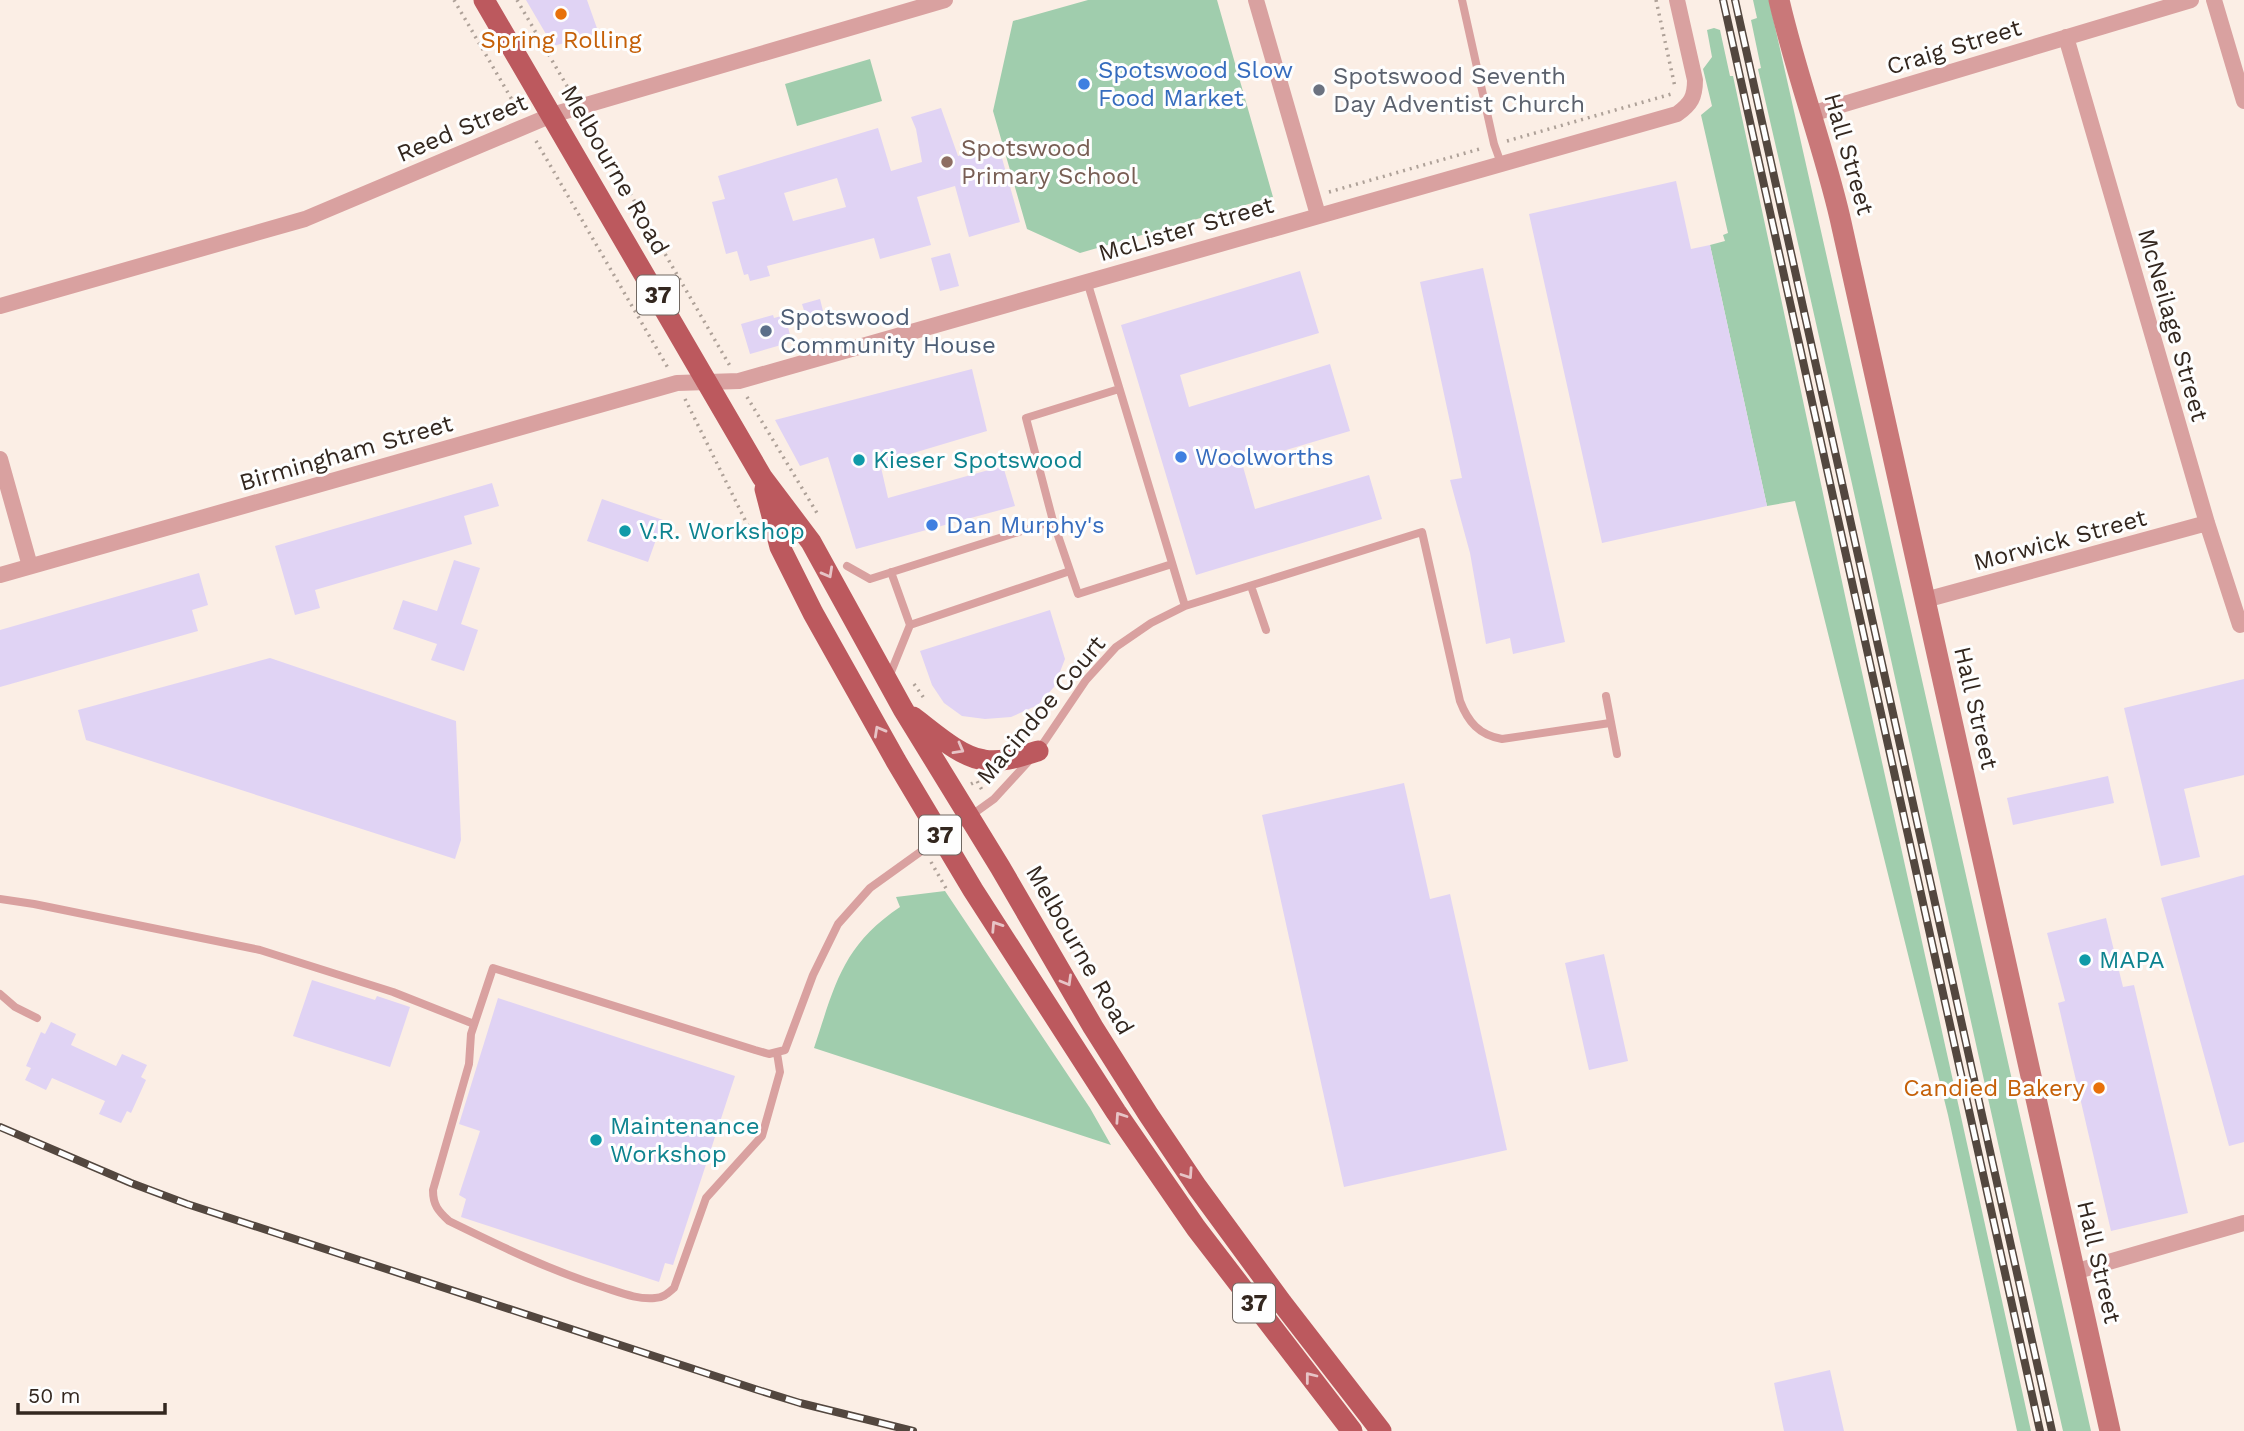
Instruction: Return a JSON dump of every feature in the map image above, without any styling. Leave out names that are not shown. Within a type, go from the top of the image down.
[{"type":"main road","name":"Melbourne Road","points":[[484,0],[762,477],[811,542],[904,709],[1093,1027],[1176,1156],[1282,1303],[1381,1431]]},
{"type":"main road","name":"Melbourne Road","points":[[762,477],[780,547],[813,613],[972,890],[1109,1101],[1196,1228],[1352,1431]]},
{"type":"main road","points":[[904,709],[943,740],[981,760],[1010,760],[1038,751]]},
{"type":"street","name":"Reed Street","points":[[0,306],[305,219],[552,115],[945,0]]},
{"type":"street","points":[[1256,0],[1318,215]]},
{"type":"street","name":"McLister Street","points":[[706,382],[739,382],[1677,114],[1692,101],[1695,80],[1677,0]]},
{"type":"street","name":"Hall Street","points":[[1779,0],[1840,218],[2110,1431]]},
{"type":"street","name":"Craig Street","points":[[1811,114],[2191,0]]},
{"type":"street","points":[[2214,0],[2244,101]]},
{"type":"street","name":"McNeilage Street","points":[[2066,37],[2239,625]]},
{"type":"street","name":"Birmingham Street","points":[[0,575],[677,383],[706,382]]},
{"type":"street","points":[[0,459],[30,566]]},
{"type":"street","name":"Morwick Street","points":[[1925,600],[2207,523]]},
{"type":"street","points":[[2074,1272],[2244,1223]]},
{"type":"lane","points":[[1462,0],[1494,144],[1502,166]]},
{"type":"lane","points":[[1087,281],[1185,606]]},
{"type":"lane","points":[[1119,389],[1026,418],[1053,522],[1078,594],[1172,564]]},
{"type":"lane","points":[[847,566],[870,579],[1053,522]]},
{"type":"lane","name":"Macindoe Court","points":[[778,1053],[785,1050],[813,975],[838,924],[870,888],[994,799],[1038,751],[1086,680],[1116,647],[1151,623],[1185,606],[1422,533],[1460,701],[1466,716],[1475,727],[1487,736],[1502,739],[1610,723]]},
{"type":"lane","points":[[910,625],[1070,571]]},
{"type":"lane","points":[[888,680],[910,625],[891,572]]},
{"type":"lane","points":[[1251,586],[1266,630]]},
{"type":"lane","points":[[1605,696],[1617,754]]},
{"type":"lane","points":[[0,899],[260,950],[382,988],[474,1024]]},
{"type":"lane","points":[[493,968],[755,1050],[769,1054],[778,1053],[780,1072],[762,1136],[706,1198],[674,1288],[667,1294],[657,1298],[631,1296],[553,1270],[460,1226],[439,1212],[433,1201],[433,1190],[469,1064],[474,1024],[493,968]]},
{"type":"lane","points":[[0,994],[15,1007],[37,1018]]},
{"type":"path","points":[[1314,197],[1677,92],[1656,0]]},
{"type":"path","points":[[591,237],[677,383],[757,544]]},
{"type":"green space","points":[[1088,0],[1217,0],[1273,197],[1080,253],[1027,229],[993,111],[1013,21]]},
{"type":"green space","points":[[1753,0],[1769,0],[2091,1431],[2063,1431],[1758,69],[1761,68],[1751,20],[1757,18]]},
{"type":"green space","points":[[1707,30],[1720,30],[1730,76],[1733,76],[1849,614],[2031,1431],[2017,1431],[1948,1115],[1795,501],[1767,506],[1710,245],[1725,241],[1723,235],[1728,233],[1701,115],[1712,106],[1703,69],[1712,57]]},
{"type":"green space","points":[[870,59],[882,101],[797,126],[785,84]]},
{"type":"green space","points":[[945,891],[1090,1108],[1111,1145],[814,1048],[843,968],[865,937],[900,907],[896,897]]},
{"type":"building","points":[[526,0],[587,0],[599,34],[553,46]]},
{"type":"building","points":[[941,108],[958,156],[998,144],[1020,222],[969,237],[955,186],[917,197],[931,245],[880,259],[874,238],[767,266],[770,276],[750,281],[748,274],[744,275],[737,251],[726,254],[712,202],[725,199],[718,176],[878,128],[891,171],[922,162],[911,117]],"holes":[[[837,178],[846,207],[793,221],[784,193]]]},
{"type":"building","points":[[1676,181],[1691,249],[1710,245],[1767,506],[1602,543],[1529,214]]},
{"type":"building","points":[[950,253],[959,286],[940,291],[931,258]]},
{"type":"building","points":[[1483,268],[1565,642],[1513,654],[1510,638],[1486,644],[1470,553],[1450,480],[1462,478],[1420,282]]},
{"type":"building","points":[[1300,271],[1319,333],[1180,375],[1189,407],[1330,364],[1350,431],[1242,463],[1255,509],[1369,475],[1382,519],[1196,575],[1121,325]]},
{"type":"building","points":[[820,299],[824,315],[807,320],[802,304]]},
{"type":"building","name":"Spotswood Community House","points":[[773,315],[774,318],[785,315],[791,339],[780,342],[781,345],[750,354],[741,324]]},
{"type":"building","name":"Kieser Spotswood","points":[[972,369],[987,431],[880,463],[888,498],[1003,466],[1015,506],[856,549],[828,457],[800,466],[775,420]]},
{"type":"building","points":[[492,483],[499,506],[464,516],[472,544],[315,590],[320,608],[295,615],[275,546]]},
{"type":"building","name":"V.R. Workshop","points":[[602,499],[663,520],[648,562],[587,541]]},
{"type":"building","points":[[454,560],[480,568],[461,624],[478,630],[464,671],[431,660],[437,644],[393,629],[403,600],[437,611]]},
{"type":"building","points":[[199,573],[208,605],[192,610],[198,631],[0,687],[0,630]]},
{"type":"building","points":[[1050,610],[1065,659],[1054,687],[1038,705],[1011,717],[985,719],[962,716],[944,703],[932,685],[920,651]]},
{"type":"building","points":[[270,658],[456,721],[461,840],[455,859],[86,740],[78,710]]},
{"type":"building","points":[[2244,679],[2244,775],[2184,789],[2200,857],[2161,866],[2124,708]]},
{"type":"building","points":[[2108,776],[2114,803],[2013,825],[2007,798]]},
{"type":"building","points":[[1404,783],[1430,899],[1450,894],[1507,1150],[1344,1187],[1262,815]]},
{"type":"building","points":[[2244,875],[2244,1142],[2229,1146],[2161,898]]},
{"type":"building","points":[[2106,918],[2123,987],[2134,985],[2188,1213],[2111,1231],[2058,1003],[2065,1001],[2047,933]]},
{"type":"building","points":[[1604,954],[1628,1061],[1589,1070],[1565,963]]},
{"type":"building","points":[[312,980],[375,1000],[377,996],[410,1007],[390,1067],[293,1036]]},
{"type":"building","name":"Maintenance Workshop","points":[[498,998],[735,1076],[673,1265],[665,1263],[659,1282],[461,1217],[466,1199],[459,1195],[480,1131],[459,1124]]},
{"type":"building","points":[[51,1022],[76,1034],[71,1045],[116,1066],[122,1054],[147,1065],[141,1077],[146,1080],[131,1113],[127,1111],[121,1123],[99,1114],[105,1101],[52,1078],[46,1090],[25,1080],[31,1068],[26,1066],[41,1032],[45,1034]]},
{"type":"building","points":[[1830,1370],[1844,1431],[1784,1431],[1774,1383]]},
{"type":"railway","points":[[1723,0],[2040,1431]]},
{"type":"railway","points":[[1735,0],[2052,1431]]},
{"type":"railway","points":[[0,1127],[187,1204],[758,1390],[913,1431]]},
{"type":"place","name":"Spring Rolling","points":[[561,14]]},
{"type":"place","name":"Spotswood Slow Food Market","points":[[1084,84]]},
{"type":"place","name":"Spotswood Seventh Day Adventist Church","points":[[1319,90]]},
{"type":"place","name":"Spotswood Primary School","points":[[947,162]]},
{"type":"place","name":"Spotswood Community House","points":[[766,331]]},
{"type":"place","name":"Woolworths","points":[[1181,457]]},
{"type":"place","name":"Kieser Spotswood","points":[[859,460]]},
{"type":"place","name":"Dan Murphy's","points":[[932,525]]},
{"type":"place","name":"V.R. Workshop","points":[[625,531]]},
{"type":"place","name":"MAPA","points":[[2085,960]]},
{"type":"place","name":"Candied Bakery","points":[[2099,1088]]},
{"type":"place","name":"Maintenance Workshop","points":[[596,1140]]}]
